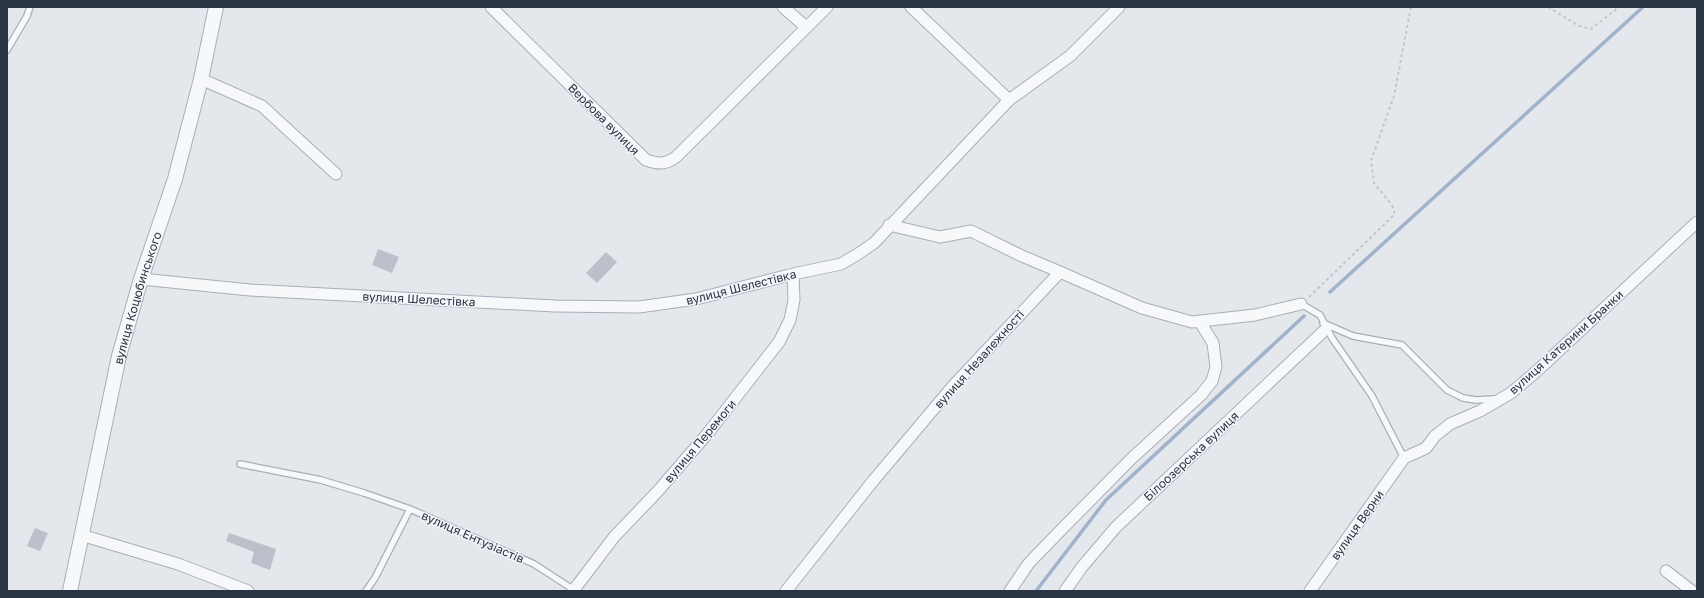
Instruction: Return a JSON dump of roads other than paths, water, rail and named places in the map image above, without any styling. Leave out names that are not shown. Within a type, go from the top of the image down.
[{"type":"street","name":"вулиця Коцюбинського","points":[[70,591],[119,356],[141,279],[175,179],[201,80],[216,7]]},
{"type":"street","name":"Вербова вулиця","points":[[491,7],[646,160],[656,164],[668,163],[676,157],[827,7]]},
{"type":"street","points":[[783,7],[806,27]]},
{"type":"street","points":[[911,7],[1009,100]]},
{"type":"street","name":"вулиця Шелестівка","points":[[141,279],[250,290],[555,306],[638,307],[696,299],[793,274],[840,264],[874,243],[889,225],[1009,100],[1070,56],[1119,7]]},
{"type":"street","points":[[201,80],[262,106],[336,174]]},
{"type":"street","name":"вулиця Катерини Бранки","points":[[1404,458],[1426,448],[1435,436],[1450,424],[1480,411],[1511,393],[1538,370],[1697,222]]},
{"type":"street","points":[[889,225],[940,238],[971,231],[1022,256],[1142,308],[1170,316],[1200,322],[1255,315],[1301,304]]},
{"type":"street","name":"вулиця Незалежності","points":[[786,591],[873,481],[953,386],[1060,272]]},
{"type":"street","name":"вулиця Перемоги","points":[[574,591],[614,537],[658,491],[683,462],[779,342],[790,320],[794,300],[793,274]]},
{"type":"street","points":[[1010,591],[1030,563],[1060,531],[1131,459],[1201,395],[1212,381],[1216,367],[1213,343],[1200,322]]},
{"type":"street","name":"Білоозерська вулиця","points":[[1065,591],[1082,567],[1116,527],[1325,326]]},
{"type":"street","name":"вулиця Верни","points":[[1310,591],[1404,458]]},
{"type":"street","points":[[81,535],[178,564],[248,591]]},
{"type":"street","points":[[1666,571],[1692,591]]},
{"type":"lane","points":[[7,50],[27,16],[30,7]]},
{"type":"lane","points":[[1301,304],[1320,316],[1325,326],[1372,396],[1404,458]]},
{"type":"lane","points":[[1325,326],[1354,336],[1394,342],[1405,346],[1440,384],[1463,398],[1476,400],[1500,399]]},
{"type":"lane","points":[[240,464],[321,480],[364,492],[410,509]]},
{"type":"lane","name":"вулиця Ентузіастів","points":[[366,591],[375,578],[410,509],[534,564],[574,591]]},
{"type":"waterway","points":[[1330,292],[1643,7]]},
{"type":"waterway","points":[[1036,591],[1106,500],[1304,316]]}]
